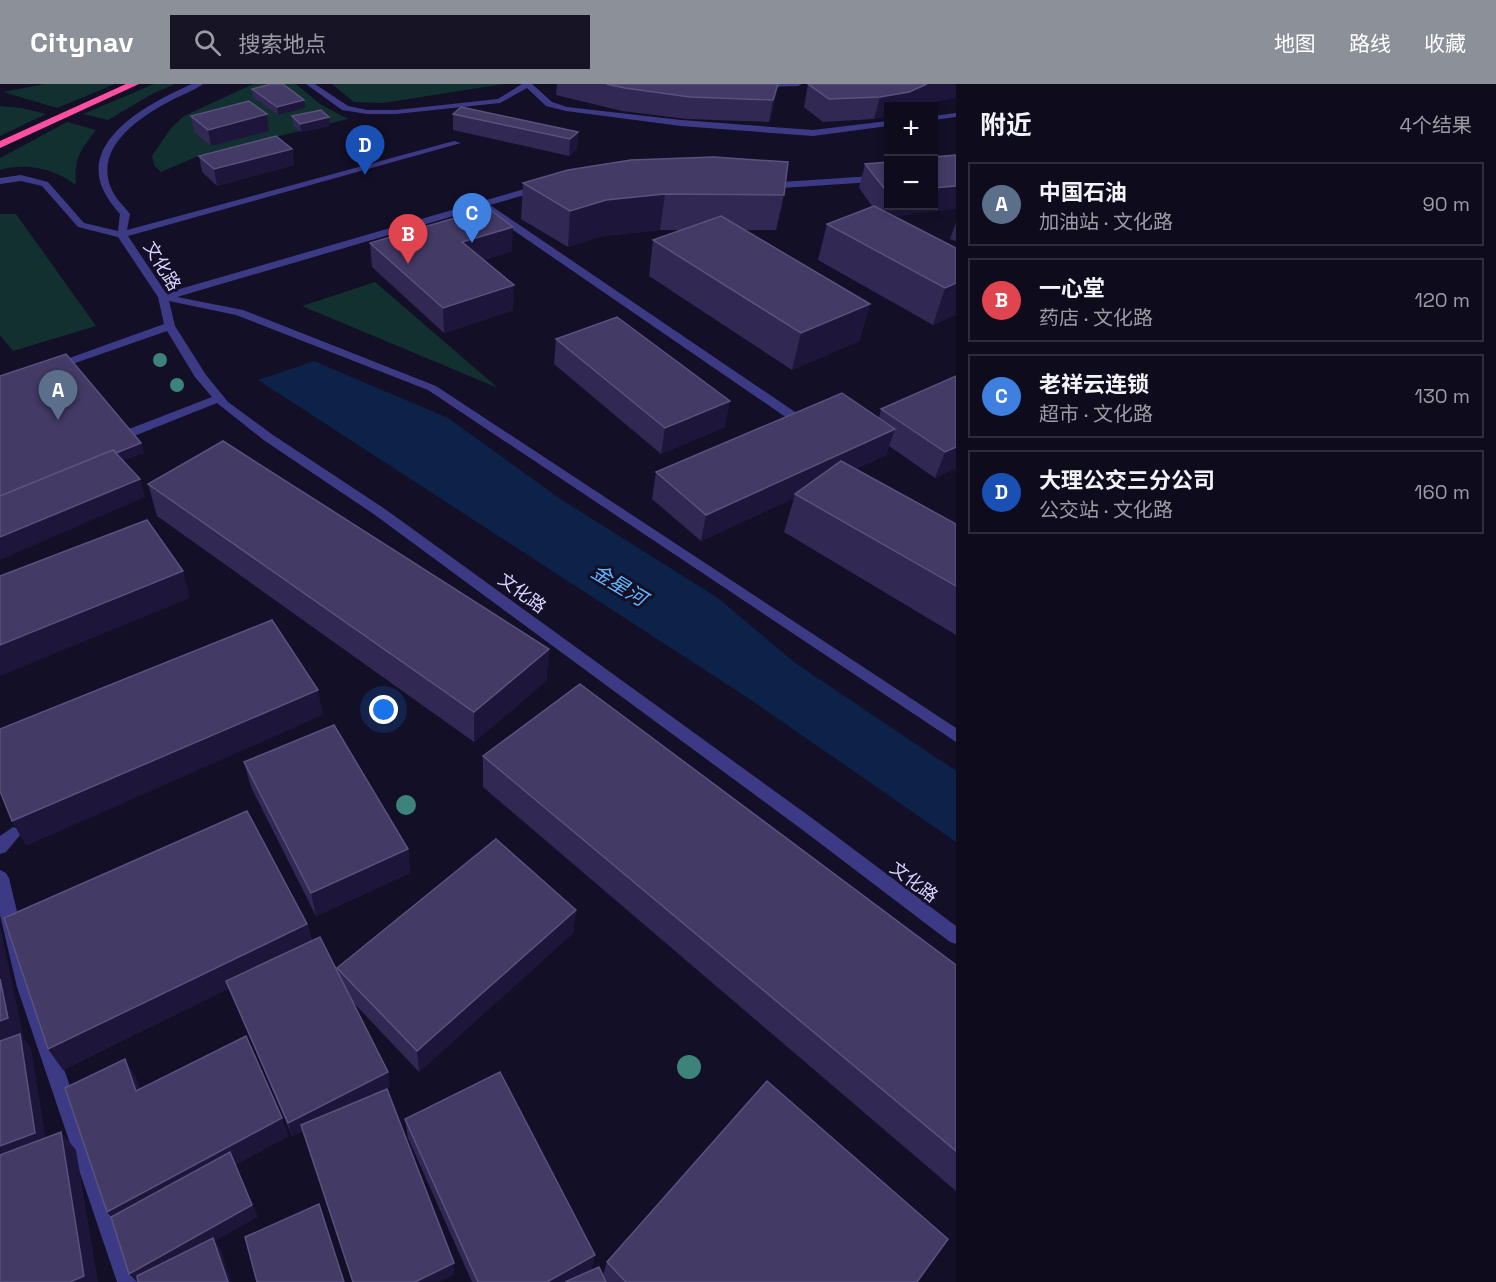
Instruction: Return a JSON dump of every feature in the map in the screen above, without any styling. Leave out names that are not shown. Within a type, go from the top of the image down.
[{"type":"highway","points":[[0,145],[54,118],[134,84]]},
{"type":"street","points":[[122,235],[125,214],[109,194],[103,178],[104,162],[109,149],[122,131],[138,117],[171,97],[199,84]]},
{"type":"street","points":[[310,84],[345,108],[367,112],[396,112],[500,101],[527,84],[549,104],[566,109],[681,123],[813,133],[884,124]]},
{"type":"street","points":[[745,86],[798,84]]},
{"type":"street","points":[[938,117],[956,115]]},
{"type":"street","points":[[0,181],[21,178],[45,184],[81,225],[122,235],[457,143]]},
{"type":"street","points":[[753,186],[884,178]]},
{"type":"street","points":[[163,297],[555,184]]},
{"type":"street","points":[[482,204],[794,417]]},
{"type":"street","name":"文化路","points":[[122,235],[163,297],[170,326],[201,377],[220,398],[269,438],[380,512],[810,826],[956,936]]},
{"type":"street","points":[[163,297],[239,312],[432,388],[956,736]]},
{"type":"street","points":[[42,371],[170,326]]},
{"type":"street","points":[[99,446],[220,398]]},
{"type":"street","points":[[0,847],[13,834]]},
{"type":"street","points":[[0,878],[26,987],[128,1282]]},
{"type":"green space","points":[[45,84],[115,84],[57,108],[3,92]]},
{"type":"green space","points":[[154,84],[175,84],[152,94],[108,120],[83,114]]},
{"type":"green space","points":[[253,84],[296,84],[320,104],[348,119],[196,157],[161,172],[154,165],[152,156],[171,128],[184,116]]},
{"type":"green space","points":[[332,84],[504,84],[383,103],[354,102]]},
{"type":"green space","points":[[0,106],[22,108],[46,114],[0,136]]},
{"type":"green space","points":[[67,122],[96,130],[79,155],[76,185],[68,179],[40,168],[20,167],[0,170],[0,158]]},
{"type":"green space","points":[[0,214],[16,214],[96,326],[13,351],[0,335]]},
{"type":"green space","points":[[375,282],[498,388],[302,306]]},
{"type":"water","name":"金星河","points":[[314,361],[448,418],[562,500],[718,598],[794,662],[956,771],[956,842],[748,698],[258,380]]},
{"type":"building","points":[[271,84],[283,84],[304,100],[277,107],[252,89]]},
{"type":"building","points":[[606,84],[778,84],[773,100],[690,97]]},
{"type":"building","points":[[808,84],[927,84],[909,92],[880,97],[829,99]]},
{"type":"building","points":[[249,101],[267,114],[208,130],[191,116]]},
{"type":"building","points":[[461,107],[578,132],[570,139],[453,114]]},
{"type":"building","points":[[321,110],[329,117],[300,124],[292,116]]},
{"type":"building","points":[[276,136],[292,149],[214,169],[199,156]]},
{"type":"building","points":[[956,155],[956,186],[938,188],[938,157]]},
{"type":"building","points":[[714,157],[788,162],[784,195],[665,194],[606,200],[570,211],[523,183],[568,170],[631,160]]},
{"type":"building","points":[[884,162],[884,188],[865,164]]},
{"type":"building","points":[[874,206],[956,248],[956,283],[945,288],[827,224]]},
{"type":"building","points":[[488,208],[513,227],[462,242],[514,285],[443,308],[370,243]]},
{"type":"building","points":[[721,216],[870,304],[801,333],[653,240]]},
{"type":"building","points":[[617,317],[730,401],[665,428],[556,339]]},
{"type":"building","points":[[66,354],[141,443],[116,453],[113,450],[0,496],[0,376]]},
{"type":"building","points":[[956,376],[956,447],[945,452],[881,409]]},
{"type":"building","points":[[842,393],[895,429],[706,515],[656,472]]},
{"type":"building","points":[[223,441],[549,649],[474,712],[148,484]]},
{"type":"building","points":[[113,450],[140,479],[0,537],[0,496]]},
{"type":"building","points":[[841,461],[956,524],[956,586],[795,494]]},
{"type":"building","points":[[147,520],[183,571],[0,645],[0,576]]},
{"type":"building","points":[[272,620],[318,690],[12,821],[0,791],[0,729]]},
{"type":"building","points":[[580,684],[956,965],[956,1151],[483,756]]},
{"type":"building","points":[[334,725],[408,849],[311,893],[244,762]]},
{"type":"building","points":[[247,811],[307,924],[48,1049],[4,918]]},
{"type":"building","points":[[496,839],[576,910],[417,1051],[337,968]]},
{"type":"building","points":[[320,937],[388,1072],[288,1123],[226,981]]},
{"type":"building","points":[[0,979],[8,1018],[0,1021]]},
{"type":"building","points":[[20,1034],[35,1133],[0,1146],[0,1041]]},
{"type":"building","points":[[246,1036],[282,1118],[107,1212],[65,1088],[125,1059],[136,1091]]},
{"type":"building","points":[[500,1072],[595,1255],[547,1282],[478,1282],[405,1119]]},
{"type":"building","points":[[767,1081],[948,1239],[917,1282],[626,1282],[607,1262]]},
{"type":"building","points":[[387,1089],[454,1263],[415,1282],[353,1282],[301,1125]]},
{"type":"building","points":[[61,1132],[84,1276],[70,1282],[0,1282],[0,1155]]},
{"type":"building","points":[[230,1152],[252,1205],[129,1274],[111,1217]]},
{"type":"building","points":[[319,1204],[344,1282],[257,1282],[245,1237]]},
{"type":"building","points":[[213,1238],[228,1282],[138,1282],[137,1276]]},
{"type":"building","points":[[599,1267],[606,1282],[565,1282]]},
{"type":"place","name":"大理公交三分公司","points":[[365,175]]},
{"type":"place","name":"老祥云连锁","points":[[472,243]]},
{"type":"place","name":"一心堂","points":[[408,264]]},
{"type":"place","name":"中国石油","points":[[58,420]]}]
